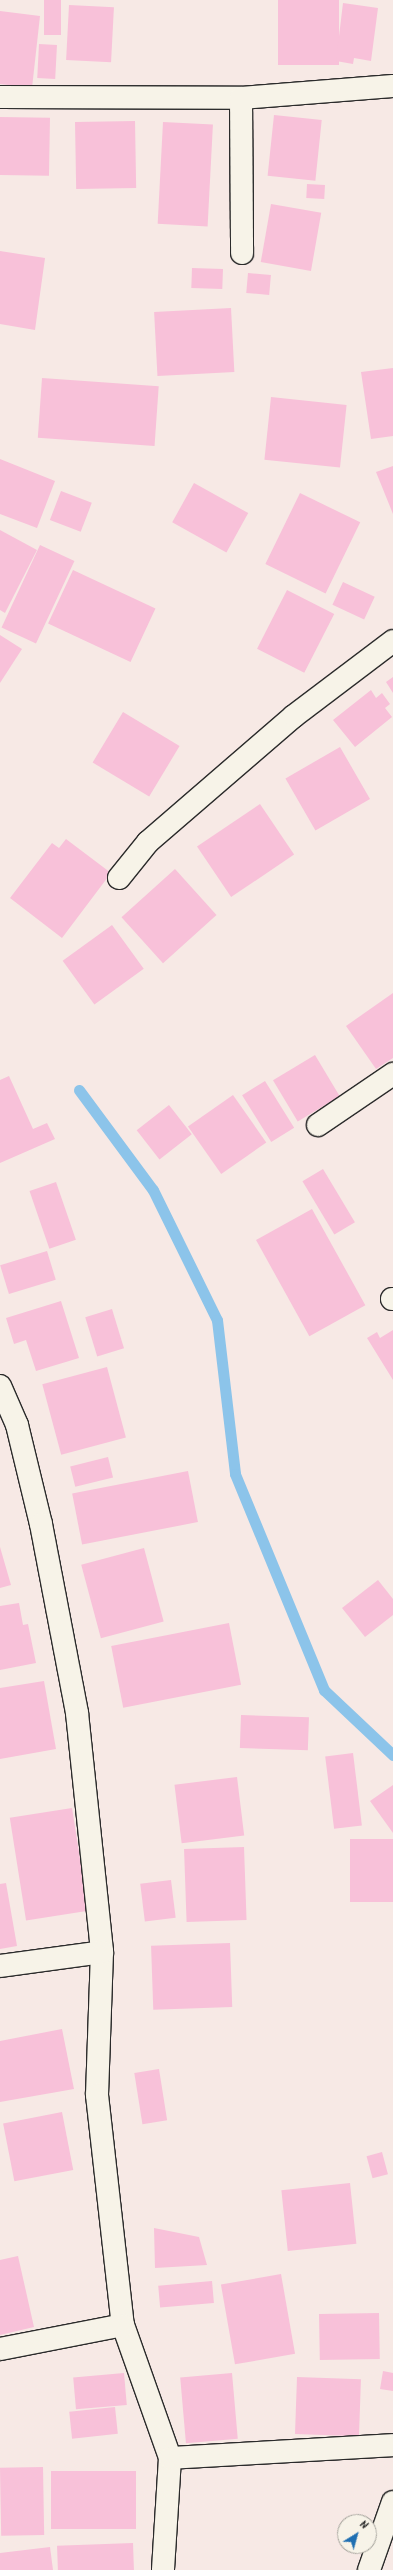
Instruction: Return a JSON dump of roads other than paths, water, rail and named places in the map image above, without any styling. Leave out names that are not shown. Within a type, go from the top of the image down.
[{"type":"street","points":[[0,97],[241,98],[393,86]]},
{"type":"street","points":[[241,98],[242,253]]},
{"type":"street","points":[[119,878],[154,836],[294,716],[393,640]]},
{"type":"street","points":[[318,1125],[393,1074]]},
{"type":"street","points":[[0,1386],[17,1425],[41,1524],[78,1713],[102,1952],[97,2095],[123,2325],[170,2458],[163,2570]]},
{"type":"street","points":[[0,1966],[102,1952]]},
{"type":"street","points":[[0,2349],[123,2325]]},
{"type":"street","points":[[170,2458],[393,2445]]},
{"type":"street","points":[[369,2570],[393,2502]]},
{"type":"waterway","points":[[79,1090],[153,1190],[217,1320],[235,1474],[324,1690],[393,1755]]}]
